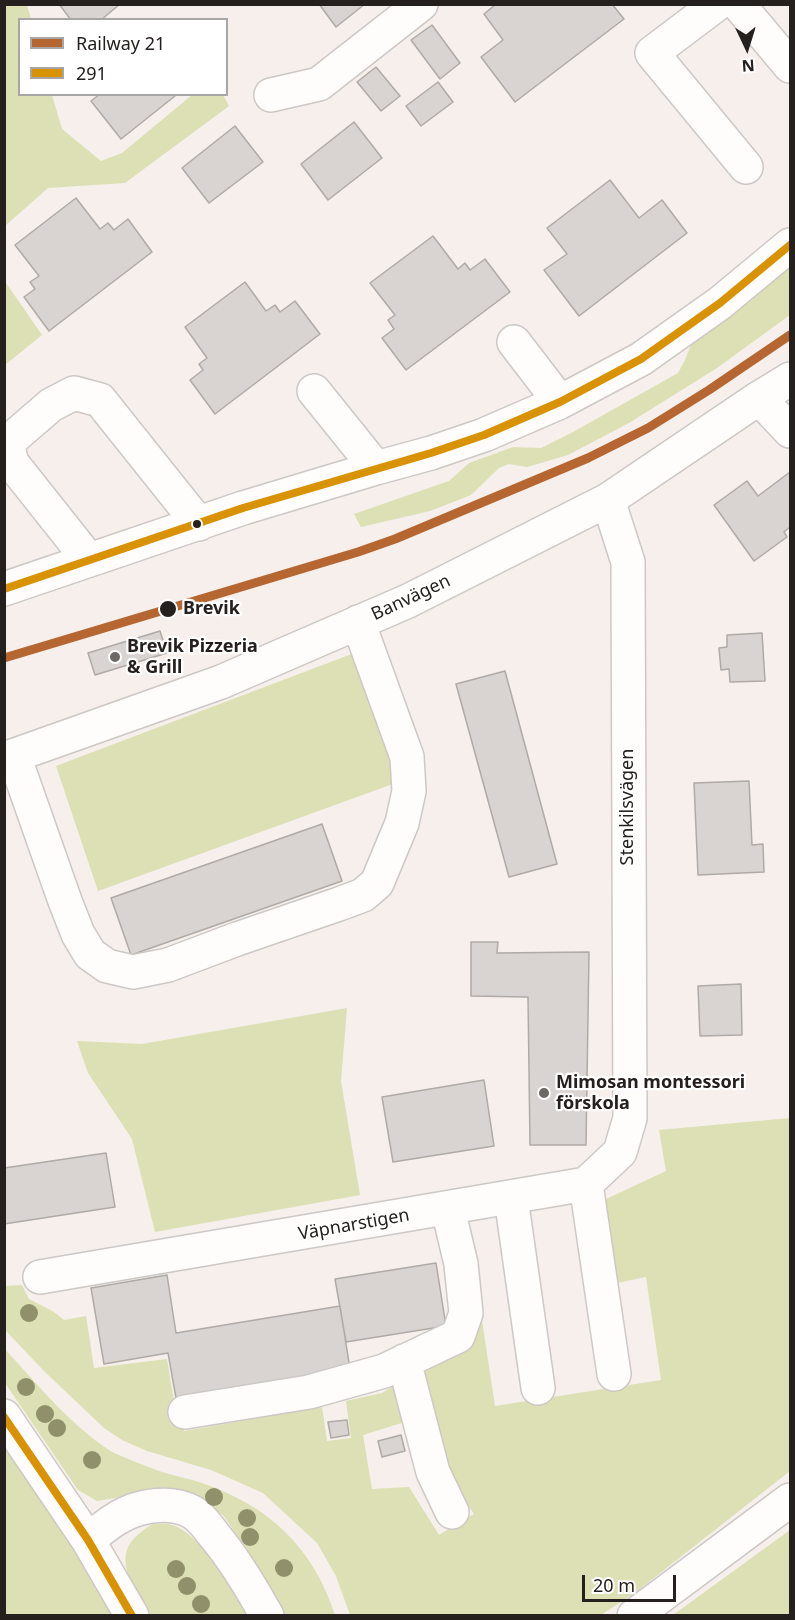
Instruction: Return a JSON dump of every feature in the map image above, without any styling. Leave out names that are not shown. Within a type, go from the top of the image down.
[{"type":"street","points":[[271,95],[319,84],[421,4]]},
{"type":"street","points":[[717,4],[652,53],[746,167]]},
{"type":"street","points":[[738,4],[790,66]]},
{"type":"street","points":[[4,589],[243,508],[432,453],[484,435],[560,402],[641,359],[720,303],[790,245]]},
{"type":"street","points":[[514,342],[560,402]]},
{"type":"street","name":"Banvägen","points":[[9,758],[221,682],[408,601],[608,500],[790,379]]},
{"type":"street","points":[[314,391],[376,468]]},
{"type":"street","points":[[89,560],[12,463],[7,443],[51,405],[74,393],[100,400],[199,524]]},
{"type":"street","points":[[759,398],[790,431]]},
{"type":"street","name":"Stenkilsvägen","points":[[586,1184],[620,1152],[630,1118],[628,562],[608,500]]},
{"type":"street","points":[[9,758],[78,934],[90,954],[107,966],[133,972],[168,965],[363,895],[377,884],[402,823],[409,791],[407,756],[358,622]]},
{"type":"street","points":[[586,1184],[614,1374]]},
{"type":"street","name":"Väpnarstigen","points":[[40,1277],[586,1184]]},
{"type":"street","points":[[511,1198],[538,1388]]},
{"type":"street","points":[[185,1412],[309,1392],[384,1371],[458,1336],[466,1313],[461,1264],[448,1209]]},
{"type":"street","points":[[404,1361],[433,1472],[452,1512]]},
{"type":"street","points":[[4,1416],[88,1540],[132,1616]]},
{"type":"street","points":[[634,1616],[790,1500]]},
{"type":"street","points":[[88,1540],[118,1518],[138,1509],[157,1505],[192,1512],[206,1525],[229,1554],[252,1588],[267,1616]]},
{"type":"green space","points":[[5,4],[27,5],[31,18],[18,18],[18,96],[52,96],[62,129],[101,161],[122,153],[191,96],[224,96],[229,106],[125,183],[48,188],[5,226]]},
{"type":"green space","points":[[790,266],[790,315],[717,368],[629,423],[568,455],[527,467],[509,464],[499,468],[471,495],[430,511],[361,527],[354,514],[449,481],[469,463],[513,447],[541,448],[678,373],[691,345]]},
{"type":"green space","points":[[4,280],[42,335],[5,365],[4,365]]},
{"type":"green space","points":[[357,652],[401,781],[98,891],[56,766]]},
{"type":"green space","points":[[347,1008],[341,1081],[360,1195],[155,1232],[132,1139],[88,1073],[77,1041],[142,1044]]},
{"type":"green space","points":[[790,1118],[790,1471],[636,1592],[601,1615],[350,1615],[336,1576],[317,1543],[263,1493],[211,1470],[147,1451],[122,1440],[104,1428],[5,1330],[4,1286],[22,1285],[29,1299],[64,1320],[86,1316],[94,1368],[167,1359],[174,1401],[181,1401],[184,1431],[322,1407],[327,1441],[351,1438],[346,1401],[382,1393],[393,1386],[402,1392],[408,1421],[363,1435],[372,1489],[409,1487],[439,1535],[474,1514],[449,1477],[439,1448],[424,1366],[481,1314],[495,1406],[661,1380],[646,1277],[612,1284],[602,1201],[666,1171],[659,1130]]},
{"type":"green space","points":[[4,1348],[68,1417],[112,1452],[156,1470],[226,1492],[268,1517],[301,1549],[326,1591],[335,1615],[285,1615],[246,1548],[223,1515],[192,1495],[173,1491],[144,1490],[97,1501],[78,1490],[5,1383]]},
{"type":"green space","points":[[4,1446],[98,1582],[113,1615],[5,1615]]},
{"type":"green space","points":[[153,1524],[172,1525],[194,1539],[205,1550],[249,1615],[151,1615],[130,1578],[126,1566],[126,1555],[129,1545],[138,1534]]},
{"type":"green space","points":[[790,1530],[790,1615],[673,1615]]},
{"type":"building","points":[[59,4],[120,4],[103,18],[70,18]]},
{"type":"building","points":[[319,4],[365,4],[336,27]]},
{"type":"building","points":[[496,4],[612,4],[624,19],[515,102],[481,57],[503,40],[484,14]]},
{"type":"building","points":[[432,25],[460,63],[440,79],[411,40]]},
{"type":"building","points":[[376,67],[400,96],[381,111],[357,82]]},
{"type":"building","points":[[438,82],[453,102],[421,126],[406,106]]},
{"type":"building","points":[[97,96],[175,96],[121,139],[91,101]]},
{"type":"building","points":[[354,122],[382,158],[328,200],[301,164]]},
{"type":"building","points":[[235,126],[263,162],[209,203],[182,168]]},
{"type":"building","points":[[610,180],[639,218],[662,200],[687,233],[579,316],[544,270],[567,254],[547,228]]},
{"type":"building","points":[[76,198],[100,229],[108,223],[114,230],[128,219],[152,252],[49,331],[24,297],[35,289],[30,282],[39,276],[15,245]]},
{"type":"building","points":[[433,236],[458,269],[465,263],[470,270],[485,259],[510,292],[406,370],[382,338],[394,329],[388,320],[395,315],[370,283]]},
{"type":"building","points":[[245,282],[266,311],[275,305],[280,312],[295,301],[320,334],[215,414],[190,380],[203,370],[199,364],[207,358],[185,327]]},
{"type":"building","points":[[790,472],[790,527],[784,532],[787,537],[754,561],[714,505],[747,481],[758,496]]},
{"type":"building","points":[[160,631],[167,653],[95,675],[88,653]]},
{"type":"building","points":[[762,633],[765,681],[730,682],[729,669],[721,670],[719,648],[727,647],[727,635]]},
{"type":"building","points":[[505,671],[557,864],[509,877],[456,684]]},
{"type":"building","points":[[749,781],[752,845],[763,844],[764,872],[698,875],[694,783]]},
{"type":"building","points":[[322,824],[342,881],[131,955],[111,898]]},
{"type":"building","points":[[471,942],[498,942],[497,953],[589,952],[586,1145],[530,1145],[528,997],[471,996]]},
{"type":"building","points":[[741,984],[742,1035],[700,1036],[698,986]]},
{"type":"building","points":[[484,1080],[494,1146],[393,1162],[382,1097]]},
{"type":"building","points":[[106,1153],[115,1207],[4,1224],[4,1168]]},
{"type":"building","points":[[436,1263],[446,1326],[346,1342],[335,1279]]},
{"type":"building","points":[[167,1275],[176,1333],[340,1306],[350,1369],[176,1398],[168,1353],[104,1364],[91,1288]]},
{"type":"building","points":[[347,1420],[349,1435],[331,1438],[328,1422]]},
{"type":"building","points":[[401,1435],[405,1451],[382,1457],[378,1441]]},
{"type":"rail line","name":"21","points":[[4,658],[395,539],[588,458],[648,428],[790,335]]},
{"type":"transit line","name":"291","points":[[4,589],[243,508],[431,453],[484,435],[560,402],[641,359],[720,303],[790,245]]},
{"type":"transit line","name":"291","points":[[4,1417],[88,1540],[132,1616]]},
{"type":"place","name":"Brevik","points":[[168,609]]},
{"type":"place","name":"Brevik Pizzeria & Grill","points":[[115,657]]},
{"type":"place","name":"Mimosan montessori förskola","points":[[544,1093]]}]
